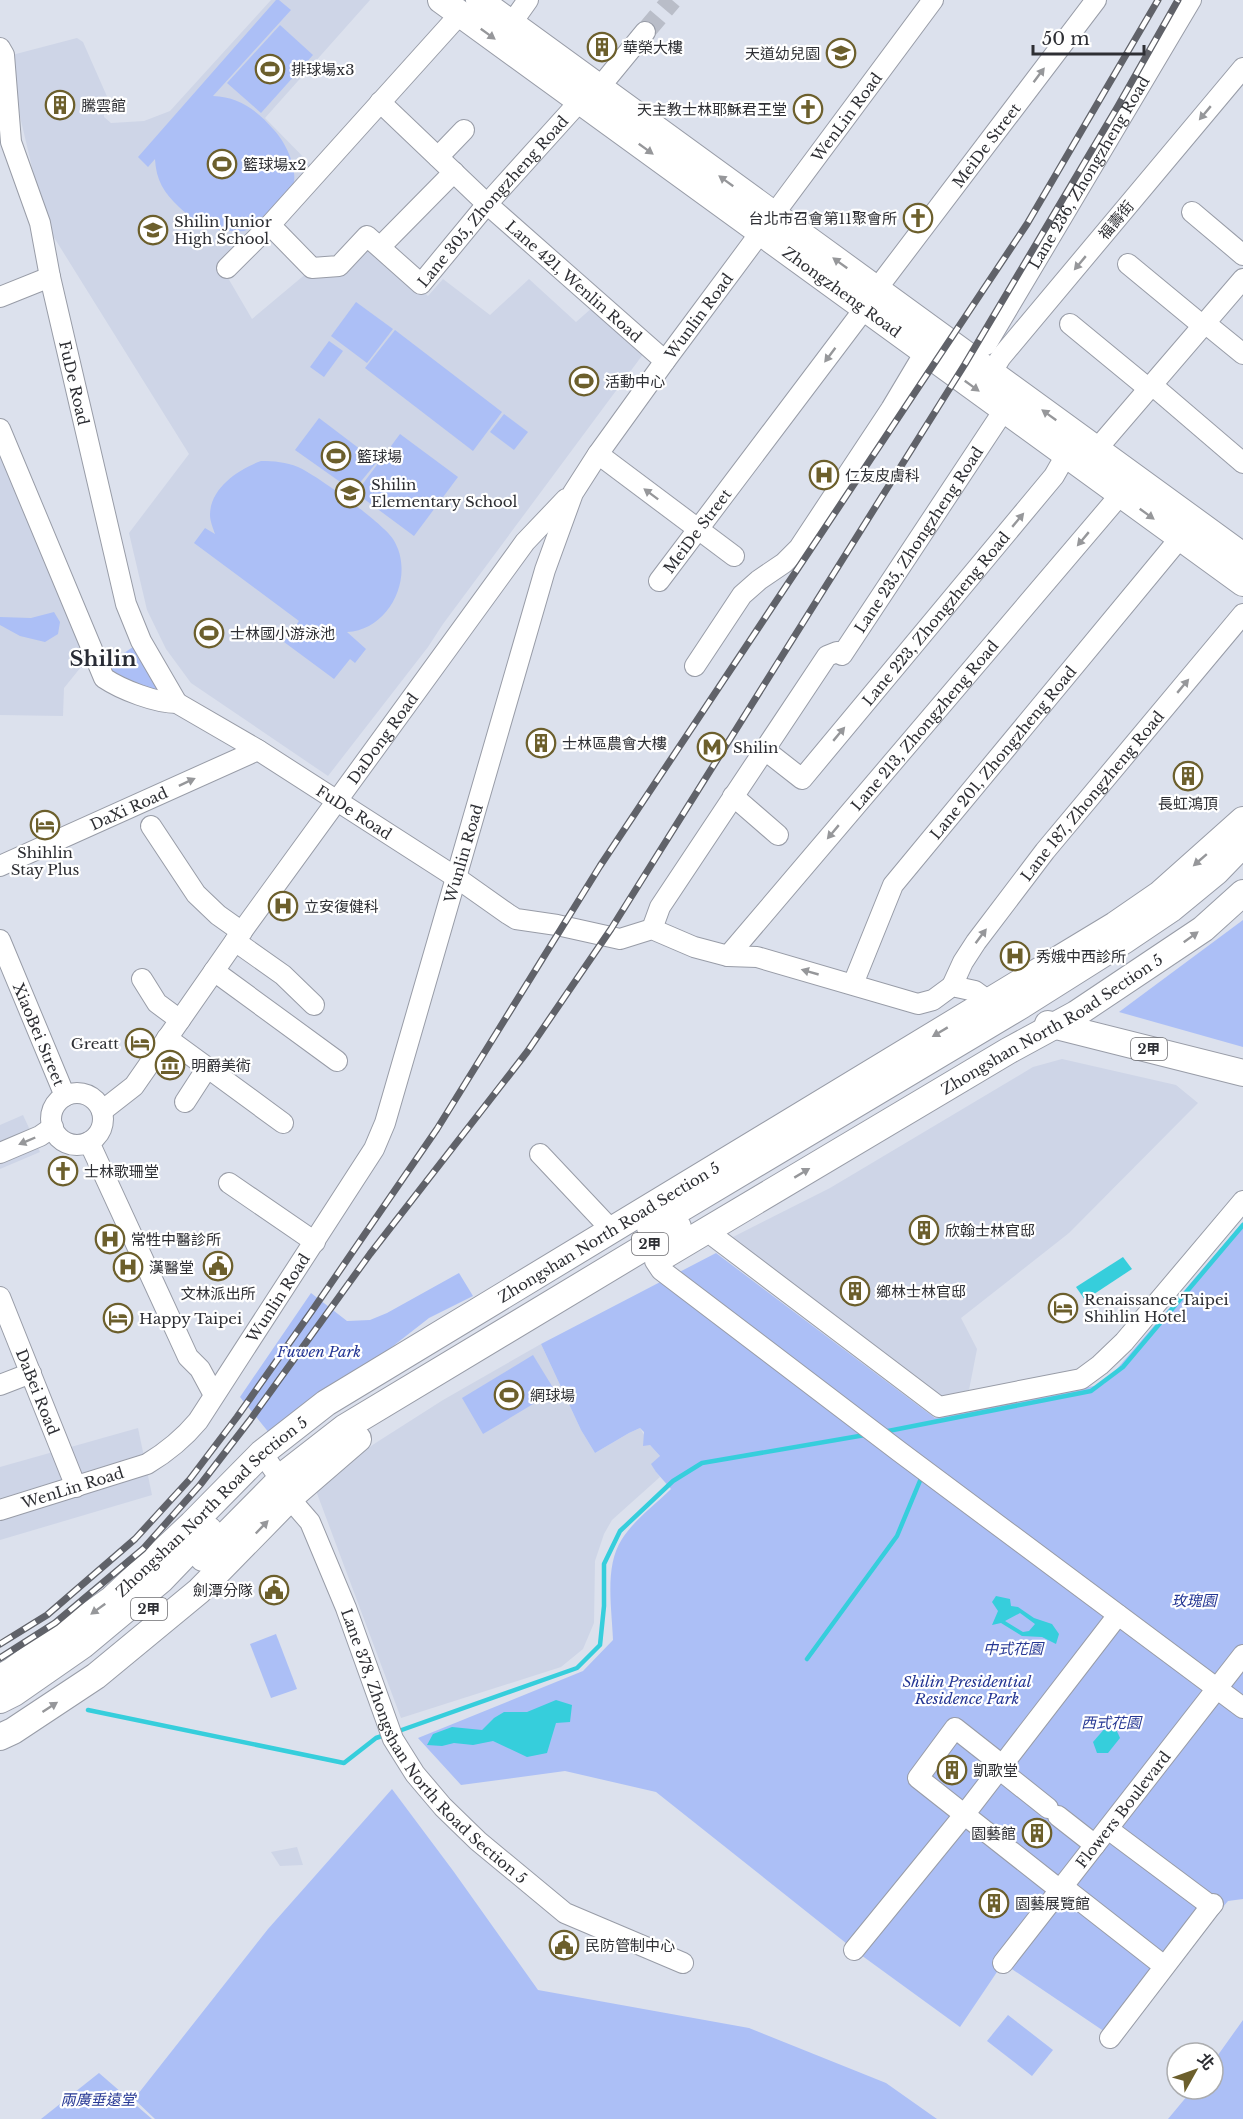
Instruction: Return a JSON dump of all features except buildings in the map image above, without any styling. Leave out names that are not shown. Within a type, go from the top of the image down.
[{"type":"main road","name":"Zhongzheng Road","points":[[460,5],[511,24],[590,94]]},
{"type":"main road","name":"Zhongzheng Road","points":[[460,5],[590,94],[871,299],[991,373],[1243,556]]},
{"type":"main road","name":"Zhongzheng Road","points":[[871,299],[925,352],[1243,583]]},
{"type":"main road","name":"Zhongshan North Road Section 5","points":[[1008,1011],[1115,925],[1160,894],[1243,820]]},
{"type":"main road","name":"Zhongshan North Road Section 5","points":[[0,1678],[112,1599],[192,1524],[881,1097],[1008,1011],[1125,940],[1171,909],[1216,872],[1243,844]]},
{"type":"main road","name":"Zhongshan North Road Section 5","points":[[1008,1011],[1139,949],[1186,915],[1243,866]]},
{"type":"main road","name":"Zhongshan North Road Section 5","points":[[0,1737],[13,1731],[96,1676],[199,1591],[228,1559],[276,1474],[326,1402],[610,1232],[721,1174],[881,1097],[1054,1026],[1076,1014],[1203,929],[1243,893]]},
{"type":"main road","name":"2甲","points":[[1008,1011],[1054,1026],[1243,1073]]},
{"type":"main road","name":"Zhongshan North Road Section 5","points":[[276,1474],[352,1442],[708,1229],[881,1097]]},
{"type":"main road","name":"Zhongshan North Road Section 5","points":[[0,1700],[14,1693],[83,1645],[160,1580],[276,1474],[334,1416],[721,1174]]},
{"type":"main road","name":"Zhongshan North Road Section 5","points":[[0,1716],[89,1659],[171,1592],[228,1559]]},
{"type":"street","points":[[511,24],[528,0]]},
{"type":"street","name":"WenLin Road","points":[[767,224],[933,0]]},
{"type":"street","name":"MeiDe Street","points":[[659,581],[1096,0]]},
{"type":"street","name":"Lane 236, Zhongzheng Road","points":[[986,345],[1191,0]]},
{"type":"street","points":[[227,267],[270,225],[380,102],[460,5]]},
{"type":"street","name":"Lane 305, Zhongzheng Road","points":[[380,247],[421,284],[487,204],[645,32]]},
{"type":"street","name":"FuDe Road","points":[[2,52],[11,142],[40,223],[50,276],[126,604],[141,641],[177,703],[258,750],[516,918],[620,939],[652,929]]},
{"type":"street","name":"福壽街","points":[[991,373],[1001,357],[1243,68]]},
{"type":"street","name":"Lane 421, Wenlin Road","points":[[380,102],[487,204],[665,361]]},
{"type":"street","points":[[438,157],[464,130]]},
{"type":"street","points":[[270,225],[312,268],[339,266],[367,236],[380,247],[454,172]]},
{"type":"street","points":[[1192,212],[1243,255]]},
{"type":"street","name":"Wunlin Road","points":[[214,1395],[374,1149],[385,1123],[545,570],[573,493],[665,361],[767,224]]},
{"type":"street","points":[[1128,264],[1243,354]]},
{"type":"street","points":[[0,297],[50,276]]},
{"type":"street","points":[[1096,450],[1243,279]]},
{"type":"street","points":[[1070,324],[1243,463]]},
{"type":"street","points":[[695,666],[742,595],[799,548],[891,409],[925,352]]},
{"type":"street","name":"Lane 235, Zhongzheng Road","points":[[765,750],[827,656],[837,652],[842,655],[1004,410]]},
{"type":"street","name":"FuDe Road","points":[[0,429],[104,678],[115,686],[166,703],[177,703]]},
{"type":"street","points":[[598,454],[734,556]]},
{"type":"street","name":"Lane 223, Zhongzheng Road","points":[[765,750],[802,779],[1054,476],[1066,455]]},
{"type":"street","name":"DaDong Road","points":[[102,1111],[134,1086],[239,936],[525,542],[573,493]]},
{"type":"street","name":"Lane 213, Zhongzheng Road","points":[[728,956],[1120,495]]},
{"type":"street","name":"Lane 201, Zhongzheng Road","points":[[853,984],[893,885],[1180,538]]},
{"type":"street","name":"Lane 187, Zhongzheng Road","points":[[952,986],[963,962],[976,942],[1045,851],[1243,614]]},
{"type":"street","name":"DaXi Road","points":[[0,866],[144,814],[258,750]]},
{"type":"street","points":[[765,750],[660,907],[652,929],[694,947],[728,956],[757,957],[918,1004],[933,1000],[952,986],[975,991],[1008,1011]]},
{"type":"street","points":[[733,796],[778,835]]},
{"type":"street","points":[[144,814],[196,894],[314,1005]]},
{"type":"street","name":"XiaoBei Street","points":[[0,940],[65,1096]]},
{"type":"street","points":[[214,971],[337,1061]]},
{"type":"street","points":[[142,979],[157,1003],[180,1020]]},
{"type":"street","points":[[167,1038],[283,1123]]},
{"type":"street","points":[[185,1102],[207,1068]]},
{"type":"street","points":[[80,1093],[99,1104],[102,1111],[100,1132],[89,1142],[82,1144],[68,1143],[56,1134],[51,1120],[55,1106],[65,1096],[80,1093]]},
{"type":"street","points":[[0,1153],[40,1136],[53,1127]]},
{"type":"street","points":[[89,1142],[188,1357],[200,1369],[214,1395]]},
{"type":"street","points":[[540,1154],[605,1223],[610,1232]]},
{"type":"street","points":[[230,1184],[315,1242]]},
{"type":"street","points":[[708,1229],[716,1238],[939,1407],[1081,1379],[1124,1342],[1243,1201]]},
{"type":"street","points":[[655,1261],[662,1270],[900,1452],[1243,1708]]},
{"type":"street","name":"DaBei Road","points":[[0,1297],[76,1487]]},
{"type":"street","points":[[0,1385],[31,1373]]},
{"type":"street","name":"WenLin Road","points":[[0,1510],[147,1464],[165,1454],[198,1421],[214,1395]]},
{"type":"street","name":"Lane 378, Zhongshan North Road Section 5","points":[[276,1474],[297,1507],[310,1522],[346,1608],[392,1733],[415,1774],[443,1807],[478,1841],[565,1913],[683,1963]]},
{"type":"street","points":[[854,1950],[964,1815],[1118,1615]]},
{"type":"street","name":"Flowers Boulevard","points":[[1003,1963],[1243,1655]]},
{"type":"street","points":[[1095,1845],[956,1728],[918,1778],[1164,1966]]},
{"type":"street","points":[[1108,1829],[1212,1905],[1110,2038]]},
{"type":"shaded area","name":"Shilin Elementary School","points":[[271,0],[370,0],[265,118],[317,171],[221,266],[252,319],[308,272],[365,242],[428,296],[443,279],[490,315],[529,279],[576,322],[593,307],[644,353],[428,647],[328,776],[191,683],[166,649],[147,610],[129,533],[189,454],[45,223],[8,65],[12,55],[77,38],[83,42],[109,101],[104,108],[104,117],[111,123],[144,121],[170,111]]},
{"type":"shaded area","points":[[0,444],[89,657],[64,688],[63,716],[0,715]]},
{"type":"shaded area","name":"欣翰士林官邸","points":[[1062,1059],[1176,1085],[1198,1103],[1069,1233],[961,1318],[977,1349],[969,1390],[936,1398],[731,1238],[830,1188],[1033,1067]]},
{"type":"shaded area","points":[[23,1115],[40,1152],[0,1169],[0,1125]]},
{"type":"shaded area","points":[[1123,1257],[1132,1269],[1085,1300],[1076,1287]]},
{"type":"shaded area","points":[[541,1344],[581,1430],[595,1453],[640,1428],[660,1456],[656,1472],[660,1477],[612,1520],[604,1534],[595,1561],[594,1623],[583,1649],[561,1667],[401,1718],[315,1488],[374,1444],[443,1400]]},
{"type":"shaded area","points":[[138,1428],[152,1495],[0,1540],[0,1467]]},
{"type":"shaded area","points":[[996,1596],[1010,1599],[1011,1606],[1018,1607],[1034,1618],[1052,1624],[1059,1634],[1056,1644],[1042,1637],[1022,1636],[1001,1623],[992,1625],[998,1611],[992,1602]],"holes":[[[1020,1613],[1035,1624],[1029,1631],[1023,1632],[1005,1621]]]},
{"type":"shaded area","points":[[556,1700],[572,1705],[570,1722],[556,1723],[547,1753],[527,1757],[493,1741],[473,1745],[454,1743],[442,1746],[427,1745],[433,1734],[452,1727],[482,1730],[504,1712],[527,1712]]},
{"type":"shaded area","points":[[1106,1727],[1116,1729],[1120,1738],[1108,1753],[1097,1753],[1093,1742]]},
{"type":"shaded area","points":[[297,1847],[303,1865],[280,1866],[271,1852]]},
{"type":"green space","points":[[276,0],[291,10],[213,96],[239,102],[268,123],[287,150],[293,166],[294,182],[288,195],[248,229],[222,231],[196,221],[185,212],[169,197],[162,186],[155,159],[148,167],[138,157]]},
{"type":"green space","name":"排球場x3","points":[[280,25],[313,55],[261,113],[227,83]]},
{"type":"green space","points":[[356,302],[393,329],[367,363],[331,336]]},
{"type":"green space","points":[[395,330],[502,412],[473,451],[365,368]]},
{"type":"green space","points":[[329,341],[343,351],[324,377],[310,367]]},
{"type":"green space","points":[[504,414],[528,432],[514,450],[490,432]]},
{"type":"green space","name":"籃球場","points":[[319,418],[377,462],[353,491],[295,450]]},
{"type":"green space","points":[[400,434],[458,477],[414,536],[356,493]]},
{"type":"green space","points":[[261,461],[293,465],[319,479],[377,522],[393,539],[399,553],[402,568],[395,598],[376,622],[362,629],[347,632],[366,649],[355,663],[350,659],[334,679],[284,642],[299,621],[194,543],[205,528],[215,534],[210,515],[211,505],[220,488],[235,474]]},
{"type":"green space","points":[[54,612],[60,622],[58,634],[45,642],[20,636],[0,625],[0,617],[31,618]]},
{"type":"green space","points":[[136,645],[163,696],[118,681],[106,665]]},
{"type":"green space","points":[[1243,920],[1243,1047],[1119,1012]]},
{"type":"green space","name":"Shilin Presidential Residence Park","points":[[1243,1222],[1243,1899],[1228,1901],[1114,2038],[1003,1963],[960,2027],[861,1955],[656,1792],[565,1771],[461,1785],[418,1738],[583,1671],[613,1640],[610,1588],[616,1550],[633,1525],[671,1489],[651,1464],[660,1456],[650,1445],[643,1446],[644,1432],[640,1428],[595,1453],[581,1430],[541,1344],[716,1253],[935,1418],[1104,1384]]},
{"type":"green space","name":"Fuwen Park","points":[[459,1273],[473,1296],[429,1318],[274,1439],[240,1397],[311,1293],[347,1321],[370,1320]]},
{"type":"green space","name":"網球場","points":[[533,1355],[555,1391],[483,1434],[462,1398]]},
{"type":"green space","points":[[276,1634],[297,1689],[271,1698],[250,1644]]},
{"type":"green space","points":[[392,1789],[538,1990],[749,2028],[886,2083],[937,2119],[155,2119],[134,2099],[268,1929]]},
{"type":"green space","points":[[1008,2015],[1053,2050],[1032,2076],[987,2041]]},
{"type":"green space","points":[[1243,2020],[1243,2119],[1168,2119],[1183,2101],[1225,2101],[1225,2045]]},
{"type":"green space","name":"兩廣垂遠堂","points":[[99,2073],[152,2119],[41,2119]]},
{"type":"waterway","points":[[883,1432],[1091,1391],[1123,1367],[1243,1225]]},
{"type":"waterway","points":[[396,1732],[577,1668],[600,1645],[604,1606],[604,1564],[620,1531],[673,1481],[702,1463],[865,1435]]},
{"type":"waterway","points":[[807,1659],[897,1536],[922,1476]]},
{"type":"waterway","points":[[88,1710],[344,1763],[376,1738],[385,1735]]},
{"type":"tunnel","points":[[645,32],[672,0]]},
{"type":"railway","points":[[0,1644],[47,1615],[135,1539],[190,1479],[314,1308],[437,1129],[600,866],[1027,224],[1158,0]]},
{"type":"railway","points":[[0,1658],[55,1623],[143,1549],[200,1485],[370,1254],[527,1052],[611,929],[965,364],[1178,0]]},
{"type":"place","name":"華榮大樓","points":[[602,47]]},
{"type":"place","name":"天道幼兒園","points":[[841,53]]},
{"type":"place","name":"排球場x3","points":[[270,69]]},
{"type":"place","name":"騰雲館","points":[[60,105]]},
{"type":"place","name":"天主教士林耶穌君王堂","points":[[808,109]]},
{"type":"place","name":"籃球場x2","points":[[222,164]]},
{"type":"place","name":"台北市召會第11聚會所","points":[[918,218]]},
{"type":"place","name":"Shilin Junior High School","points":[[153,230]]},
{"type":"place","name":"活動中心","points":[[584,381]]},
{"type":"place","name":"籃球場","points":[[336,456]]},
{"type":"place","name":"仁友皮膚科","points":[[824,475]]},
{"type":"place","name":"Shilin Elementary School","points":[[350,493]]},
{"type":"place","name":"士林國小游泳池","points":[[209,633]]},
{"type":"place","name":"士林區農會大樓","points":[[541,743]]},
{"type":"place","name":"Shilin","points":[[712,747]]},
{"type":"place","name":"長虹鴻頂","points":[[1188,776]]},
{"type":"place","name":"Shihlin Stay Plus","points":[[45,825]]},
{"type":"place","name":"立安復健科","points":[[283,906]]},
{"type":"place","name":"秀娥中西診所","points":[[1015,956]]},
{"type":"place","name":"Greatt","points":[[140,1043]]},
{"type":"place","name":"明爵美術","points":[[170,1065]]},
{"type":"place","name":"士林歌珊堂","points":[[63,1171]]},
{"type":"place","name":"欣翰士林官邸","points":[[924,1230]]},
{"type":"place","name":"常牲中醫診所","points":[[110,1239]]},
{"type":"place","name":"文林派出所","points":[[218,1266]]},
{"type":"place","name":"漢醫堂","points":[[128,1267]]},
{"type":"place","name":"鄉林士林官邸","points":[[855,1291]]},
{"type":"place","name":"Renaissance Taipei Shihlin Hotel","points":[[1063,1308]]},
{"type":"place","name":"Happy Taipei","points":[[118,1318]]},
{"type":"place","name":"網球場","points":[[509,1395]]},
{"type":"place","name":"劍潭分隊","points":[[274,1590]]},
{"type":"place","name":"凱歌堂","points":[[952,1770]]},
{"type":"place","name":"園藝館","points":[[1037,1833]]},
{"type":"place","name":"園藝展覽館","points":[[994,1903]]},
{"type":"place","name":"民防管制中心","points":[[564,1945]]},
{"type":"district","name":"Shilin","points":[[103,659]]},
{"type":"park label","name":"玫瑰園","points":[[1194,1600]]},
{"type":"park label","name":"中式花園","points":[[1013,1648]]},
{"type":"park label","name":"西式花園","points":[[1111,1722]]}]
